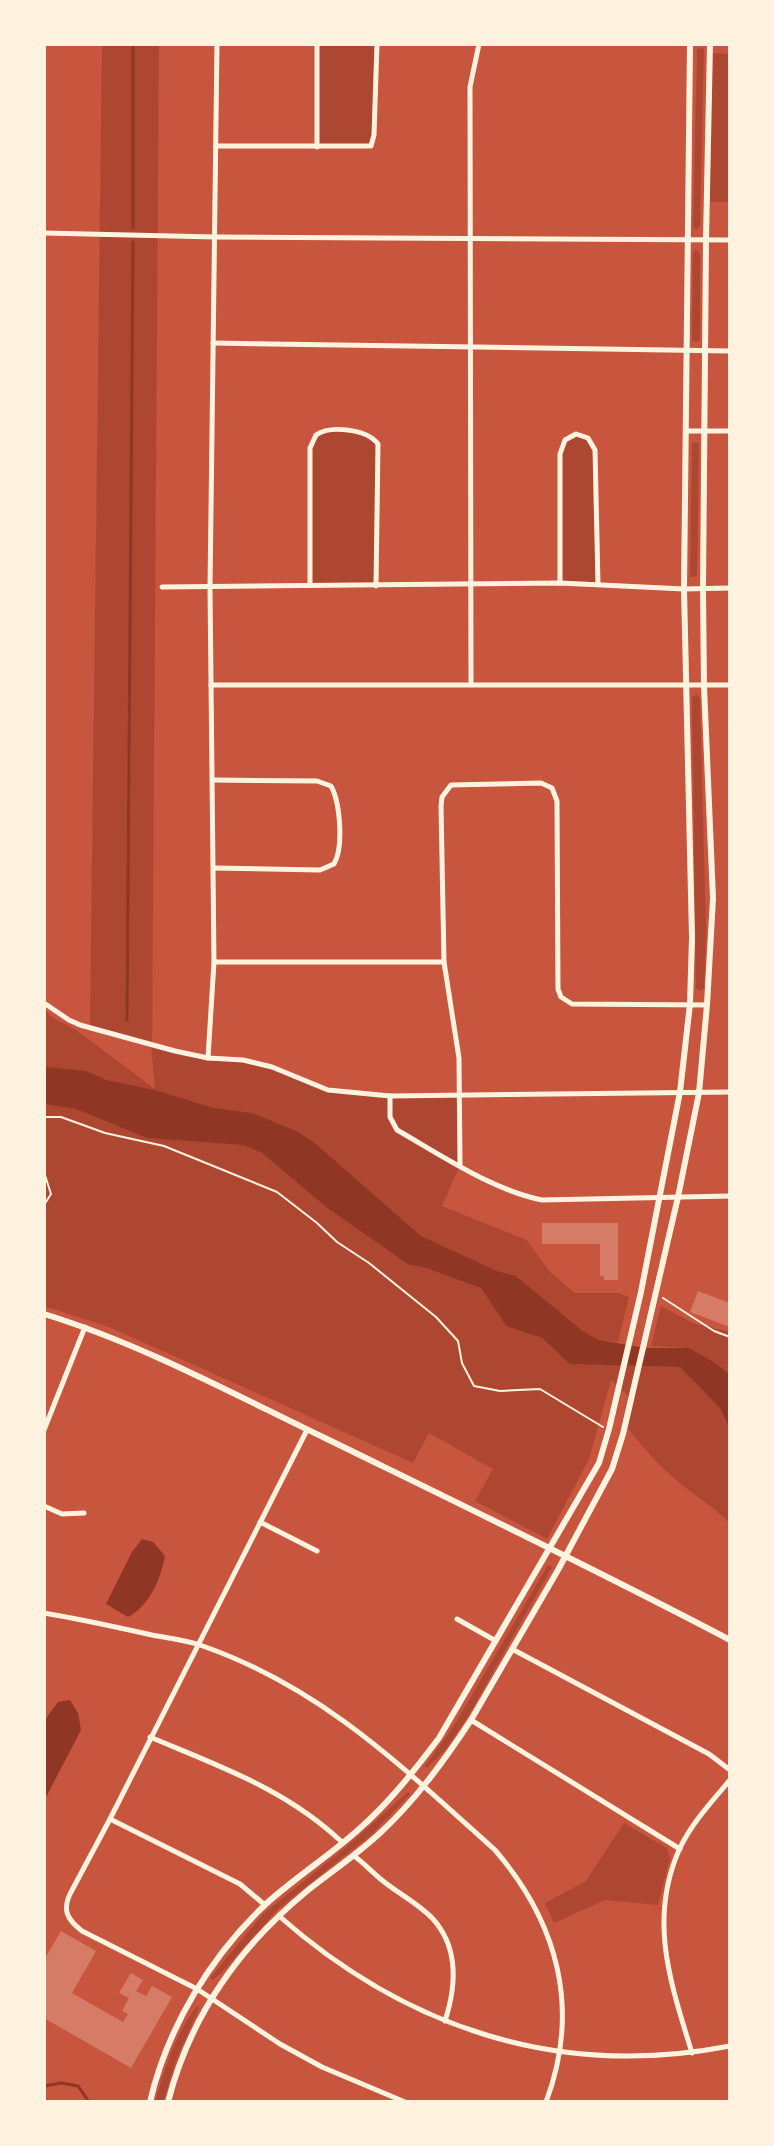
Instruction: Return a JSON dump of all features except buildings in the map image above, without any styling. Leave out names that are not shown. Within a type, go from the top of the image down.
[{"type":"street","points":[[208,1058],[214,962],[210,588],[217,44]]},
{"type":"street","points":[[317,44],[317,147]]},
{"type":"street","points":[[216,146],[365,147],[373,141],[377,44]]},
{"type":"street","points":[[471,684],[470,87],[479,44]]},
{"type":"street","points":[[150,2102],[170,2042],[197,1989],[241,1930],[265,1905],[343,1843],[411,1776],[456,1713],[590,1482],[609,1429],[641,1292],[680,1092],[690,1004],[692,938],[684,589],[690,44]]},
{"type":"street","points":[[168,2102],[183,2055],[210,1998],[248,1947],[279,1916],[354,1856],[399,1814],[471,1720],[604,1487],[623,1434],[699,1093],[707,1005],[713,898],[703,589],[710,44]]},
{"type":"street","points":[[44,233],[730,240]]},
{"type":"street","points":[[213,343],[730,351]]},
{"type":"street","points":[[310,584],[310,448],[316,435],[326,431],[364,433],[378,444],[376,586]]},
{"type":"street","points":[[686,431],[730,431]]},
{"type":"street","points":[[560,583],[560,454],[565,440],[576,434],[588,438],[595,450],[598,584]]},
{"type":"street","points":[[162,587],[560,583],[730,588]]},
{"type":"street","points":[[211,685],[730,685]]},
{"type":"street","points":[[213,780],[317,781],[331,786],[337,799],[340,848],[334,864],[320,870],[214,868]]},
{"type":"street","points":[[460,1165],[459,1058],[444,962],[441,806],[445,791],[457,783],[541,783],[552,788],[557,801],[559,993],[572,1004],[707,1005]]},
{"type":"street","points":[[214,962],[444,962]]},
{"type":"street","points":[[44,1003],[80,1025],[208,1058],[243,1060],[272,1067],[337,1092],[390,1096],[730,1092]]},
{"type":"street","points":[[390,1096],[390,1117],[397,1130],[502,1189],[542,1200],[730,1196]]},
{"type":"street","points":[[44,1314],[85,1327],[144,1352],[566,1555],[730,1640]]},
{"type":"street","points":[[44,1430],[85,1327]]},
{"type":"street","points":[[307,1430],[65,1904],[66,1914],[82,1931],[197,1989],[280,2044],[322,2067],[405,2102]]},
{"type":"street","points":[[44,1506],[62,1514],[84,1513]]},
{"type":"street","points":[[260,1522],[317,1551]]},
{"type":"street","points":[[44,1613],[198,1644],[289,1685],[332,1711],[372,1741],[495,1850],[539,1912],[558,1963],[563,2022],[553,2084],[546,2102]]},
{"type":"street","points":[[457,1619],[497,1641]]},
{"type":"street","points":[[512,1649],[709,1754],[730,1770]]},
{"type":"street","points":[[471,1720],[583,1792],[680,1849]]},
{"type":"street","points":[[150,1737],[257,1781],[304,1810],[343,1843]]},
{"type":"street","points":[[692,2053],[664,1949],[667,1891],[680,1849],[730,1780]]},
{"type":"street","points":[[110,1819],[240,1884],[265,1905]]},
{"type":"street","points":[[354,1856],[434,1920],[444,1936],[452,1959],[454,1979],[445,2021]]},
{"type":"street","points":[[279,1916],[325,1954],[375,1987],[414,2008],[495,2039],[559,2051],[624,2057],[692,2053],[730,2046]]},
{"type":"path","points":[[44,1117],[61,1117],[105,1133],[164,1146],[267,1186],[436,1317],[458,1341],[462,1363],[474,1386],[500,1391],[540,1389],[585,1418],[609,1429]]},
{"type":"path","points":[[44,1172],[51,1194],[44,1205]]},
{"type":"path","points":[[655,1293],[714,1331],[730,1337]]},
{"type":"shaded area","points":[[102,44],[159,44],[152,1045],[208,1058],[243,1060],[272,1067],[345,1094],[461,1095],[460,1165],[442,1206],[527,1240],[549,1271],[575,1293],[618,1293],[629,1297],[618,1342],[599,1340],[584,1332],[516,1276],[497,1271],[421,1236],[316,1144],[252,1113],[214,1108],[155,1090],[107,1080],[86,1071],[44,1068],[44,1008],[50,1016],[76,1030],[155,1089],[151,1045],[90,1027]]},
{"type":"shaded area","points":[[317,44],[377,44],[371,146],[317,147]]},
{"type":"shaded area","points":[[704,48],[700,226],[696,230],[693,227],[697,49]]},
{"type":"shaded area","points":[[710,53],[730,54],[730,202],[707,202]]},
{"type":"shaded area","points":[[696,249],[700,254],[700,339],[697,342],[692,340],[693,253]]},
{"type":"shaded area","points":[[326,431],[364,433],[378,444],[376,586],[310,584],[311,440]]},
{"type":"shaded area","points":[[576,434],[593,443],[598,584],[560,583],[560,454],[565,440]]},
{"type":"shaded area","points":[[692,442],[699,443],[697,576],[690,577]]},
{"type":"shaded area","points":[[697,694],[700,699],[706,932],[704,988],[701,991],[696,988],[692,697]]},
{"type":"shaded area","points":[[44,1068],[86,1071],[107,1080],[155,1090],[214,1108],[252,1113],[298,1132],[316,1144],[421,1236],[497,1271],[516,1276],[584,1332],[599,1340],[646,1348],[689,1348],[716,1363],[730,1375],[730,1429],[720,1408],[680,1367],[570,1364],[542,1338],[506,1326],[481,1288],[409,1265],[326,1207],[262,1153],[243,1145],[147,1138],[76,1109],[44,1104]]},
{"type":"shaded area","points":[[44,1104],[76,1109],[147,1138],[243,1145],[262,1153],[326,1207],[409,1265],[481,1288],[506,1326],[542,1338],[570,1364],[680,1367],[720,1408],[730,1429],[730,1523],[682,1485],[638,1441],[628,1428],[634,1401],[611,1380],[589,1459],[547,1539],[475,1501],[493,1469],[429,1433],[413,1463],[109,1327],[44,1306]]},
{"type":"shaded area","points":[[661,1306],[693,1323],[730,1332],[730,1375],[689,1348],[651,1346]]},
{"type":"shaded area","points":[[142,1539],[153,1542],[165,1556],[153,1591],[142,1606],[128,1617],[106,1604],[132,1552]]},
{"type":"shaded area","points":[[548,1565],[552,1567],[470,1713],[447,1748],[427,1768],[425,1766],[455,1724]]},
{"type":"shaded area","points":[[70,1700],[78,1713],[81,1730],[44,1801],[44,1721],[58,1702]]},
{"type":"shaded area","points":[[408,1792],[410,1794],[372,1834],[278,1909],[222,1972],[213,1980],[210,1978],[263,1914]]},
{"type":"shaded area","points":[[624,1823],[667,1848],[670,1858],[658,1905],[605,1900],[554,1923],[545,1903],[586,1881]]},
{"type":"shaded area","points":[[197,2006],[199,2008],[177,2058],[163,2102],[155,2102],[177,2040]]},
{"type":"waterway","points":[[133,44],[133,228]]},
{"type":"waterway","points":[[127,1020],[133,242]]},
{"type":"waterway","points":[[44,2086],[61,2083],[78,2086],[89,2102]]}]
